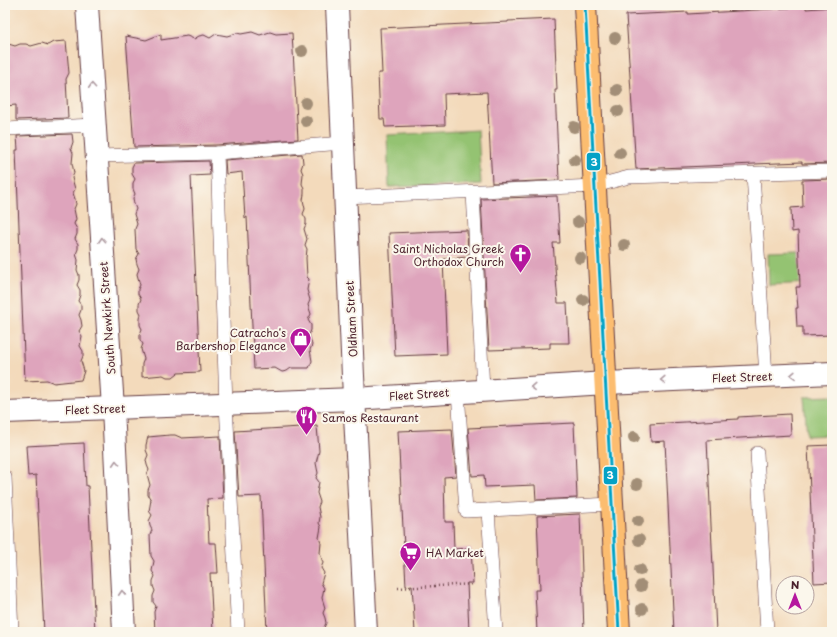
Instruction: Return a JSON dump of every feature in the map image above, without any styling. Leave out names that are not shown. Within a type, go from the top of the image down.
[{"type":"main road","points":[[585,5],[619,632]]},
{"type":"street","name":"South Newkirk Street","points":[[87,5],[113,408],[124,632]]},
{"type":"street","name":"Oldham Street","points":[[337,5],[354,399],[366,632]]},
{"type":"street","name":"Fleet Street","points":[[5,412],[354,399],[606,383],[832,373]]},
{"type":"lane","points":[[5,129],[94,125]]},
{"type":"lane","points":[[96,156],[217,153],[343,143]]},
{"type":"lane","points":[[217,153],[226,404],[238,632]]},
{"type":"lane","points":[[345,197],[595,186],[629,177],[832,171]]},
{"type":"lane","points":[[753,174],[766,376]]},
{"type":"lane","points":[[473,192],[483,390]]},
{"type":"lane","points":[[458,392],[466,511],[612,504]]},
{"type":"lane","points":[[757,453],[767,632]]},
{"type":"lane","points":[[5,476],[12,632]]},
{"type":"lane","points":[[488,510],[496,632]]},
{"type":"path","points":[[398,588],[493,582]]},
{"type":"green space","points":[[478,130],[481,184],[389,187],[387,135]]},
{"type":"green space","points":[[832,252],[832,282],[769,285],[768,254]]},
{"type":"green space","points":[[832,396],[832,435],[807,436],[804,397]]},
{"type":"building","points":[[806,7],[806,9],[832,7],[832,163],[802,164],[802,162],[636,169],[626,15],[688,12],[688,14]]},
{"type":"building","points":[[554,19],[557,90],[555,90],[559,180],[492,183],[487,92],[444,94],[445,125],[385,127],[384,119],[380,119],[378,73],[382,73],[380,28]]},
{"type":"building","points":[[252,32],[260,35],[270,32],[276,34],[292,33],[298,139],[217,145],[134,147],[126,36],[146,40],[161,34],[161,40],[187,36],[194,39],[204,35],[210,38],[216,34],[227,36],[237,33],[241,34]]},
{"type":"building","points":[[66,41],[69,73],[66,79],[68,118],[16,120],[16,105],[5,106],[5,43],[15,46],[26,44],[31,46],[42,43],[48,45],[53,42]]},
{"type":"building","points":[[72,134],[73,142],[71,148],[73,153],[72,163],[74,173],[72,178],[75,189],[73,193],[76,204],[74,209],[76,219],[74,224],[77,229],[75,239],[78,244],[76,254],[78,260],[77,270],[79,280],[77,285],[80,290],[78,301],[81,305],[79,315],[82,326],[79,331],[82,336],[80,346],[83,351],[81,361],[84,371],[81,380],[54,383],[47,380],[25,381],[16,150],[18,150],[17,136]]},
{"type":"building","points":[[302,154],[303,163],[301,169],[303,174],[302,184],[304,188],[303,200],[305,209],[303,214],[306,219],[304,229],[307,239],[305,245],[307,249],[307,277],[309,279],[307,290],[310,300],[308,305],[311,314],[308,320],[311,325],[309,335],[312,345],[310,350],[312,361],[309,368],[291,368],[282,372],[275,368],[254,369],[247,217],[245,218],[242,172],[226,174],[225,160]]},
{"type":"building","points":[[209,161],[210,175],[191,176],[200,372],[178,373],[173,377],[163,375],[142,377],[142,364],[144,359],[141,349],[143,344],[140,340],[142,329],[140,325],[141,314],[139,304],[141,299],[138,294],[140,285],[137,274],[139,269],[136,259],[139,254],[136,249],[135,229],[137,224],[134,214],[136,209],[133,198],[135,194],[133,183],[135,179],[132,174],[132,167],[134,163]]},
{"type":"building","points":[[832,179],[832,335],[803,336],[803,327],[797,327],[796,308],[798,308],[796,287],[800,287],[798,231],[792,232],[791,208],[803,207],[802,180]]},
{"type":"building","name":"Saint Nicholas Greek Orthodox Church","points":[[557,196],[560,243],[553,243],[558,303],[567,303],[569,343],[550,343],[550,348],[489,350],[481,199]]},
{"type":"building","points":[[467,230],[468,257],[443,259],[447,354],[395,356],[389,233]]},
{"type":"building","points":[[790,414],[791,435],[707,440],[716,632],[674,632],[665,441],[651,442],[650,424],[738,419],[738,417]]},
{"type":"building","points":[[574,423],[577,498],[536,500],[535,485],[485,487],[484,475],[472,476],[468,428]]},
{"type":"building","points":[[317,426],[319,451],[316,463],[318,473],[316,478],[319,482],[317,493],[320,502],[318,507],[320,517],[319,523],[321,527],[319,538],[321,543],[320,553],[323,563],[321,568],[324,573],[321,583],[324,588],[322,598],[325,608],[323,613],[326,623],[322,632],[267,632],[261,496],[239,497],[235,431]]},
{"type":"building","points":[[452,429],[456,476],[444,477],[445,522],[453,522],[454,549],[471,548],[473,583],[467,583],[469,632],[415,632],[412,585],[406,586],[398,431]]},
{"type":"building","points":[[175,435],[182,438],[220,436],[223,498],[207,499],[209,543],[216,543],[218,573],[210,573],[213,632],[155,632],[154,612],[156,606],[153,602],[155,591],[153,581],[155,576],[152,571],[154,561],[151,556],[150,535],[152,530],[149,521],[152,515],[149,511],[151,500],[148,495],[150,485],[147,474],[149,470],[146,460],[148,455],[146,445],[148,437]]},
{"type":"building","points":[[84,443],[86,486],[88,486],[95,632],[44,632],[36,475],[28,476],[26,446]]},
{"type":"building","points":[[832,445],[832,582],[815,583],[808,446]]},
{"type":"building","points":[[580,514],[584,632],[537,632],[535,590],[540,590],[537,516]]},
{"type":"transit line","name":"3","points":[[585,5],[619,632]]},
{"type":"place","name":"Saint Nicholas Greek Orthodox Church","points":[[520,274]]},
{"type":"place","name":"Catracho's Barbershop Elegance","points":[[301,358]]},
{"type":"place","name":"Samos Restaurant","points":[[307,436]]},
{"type":"place","name":"HA Market","points":[[410,572]]}]
